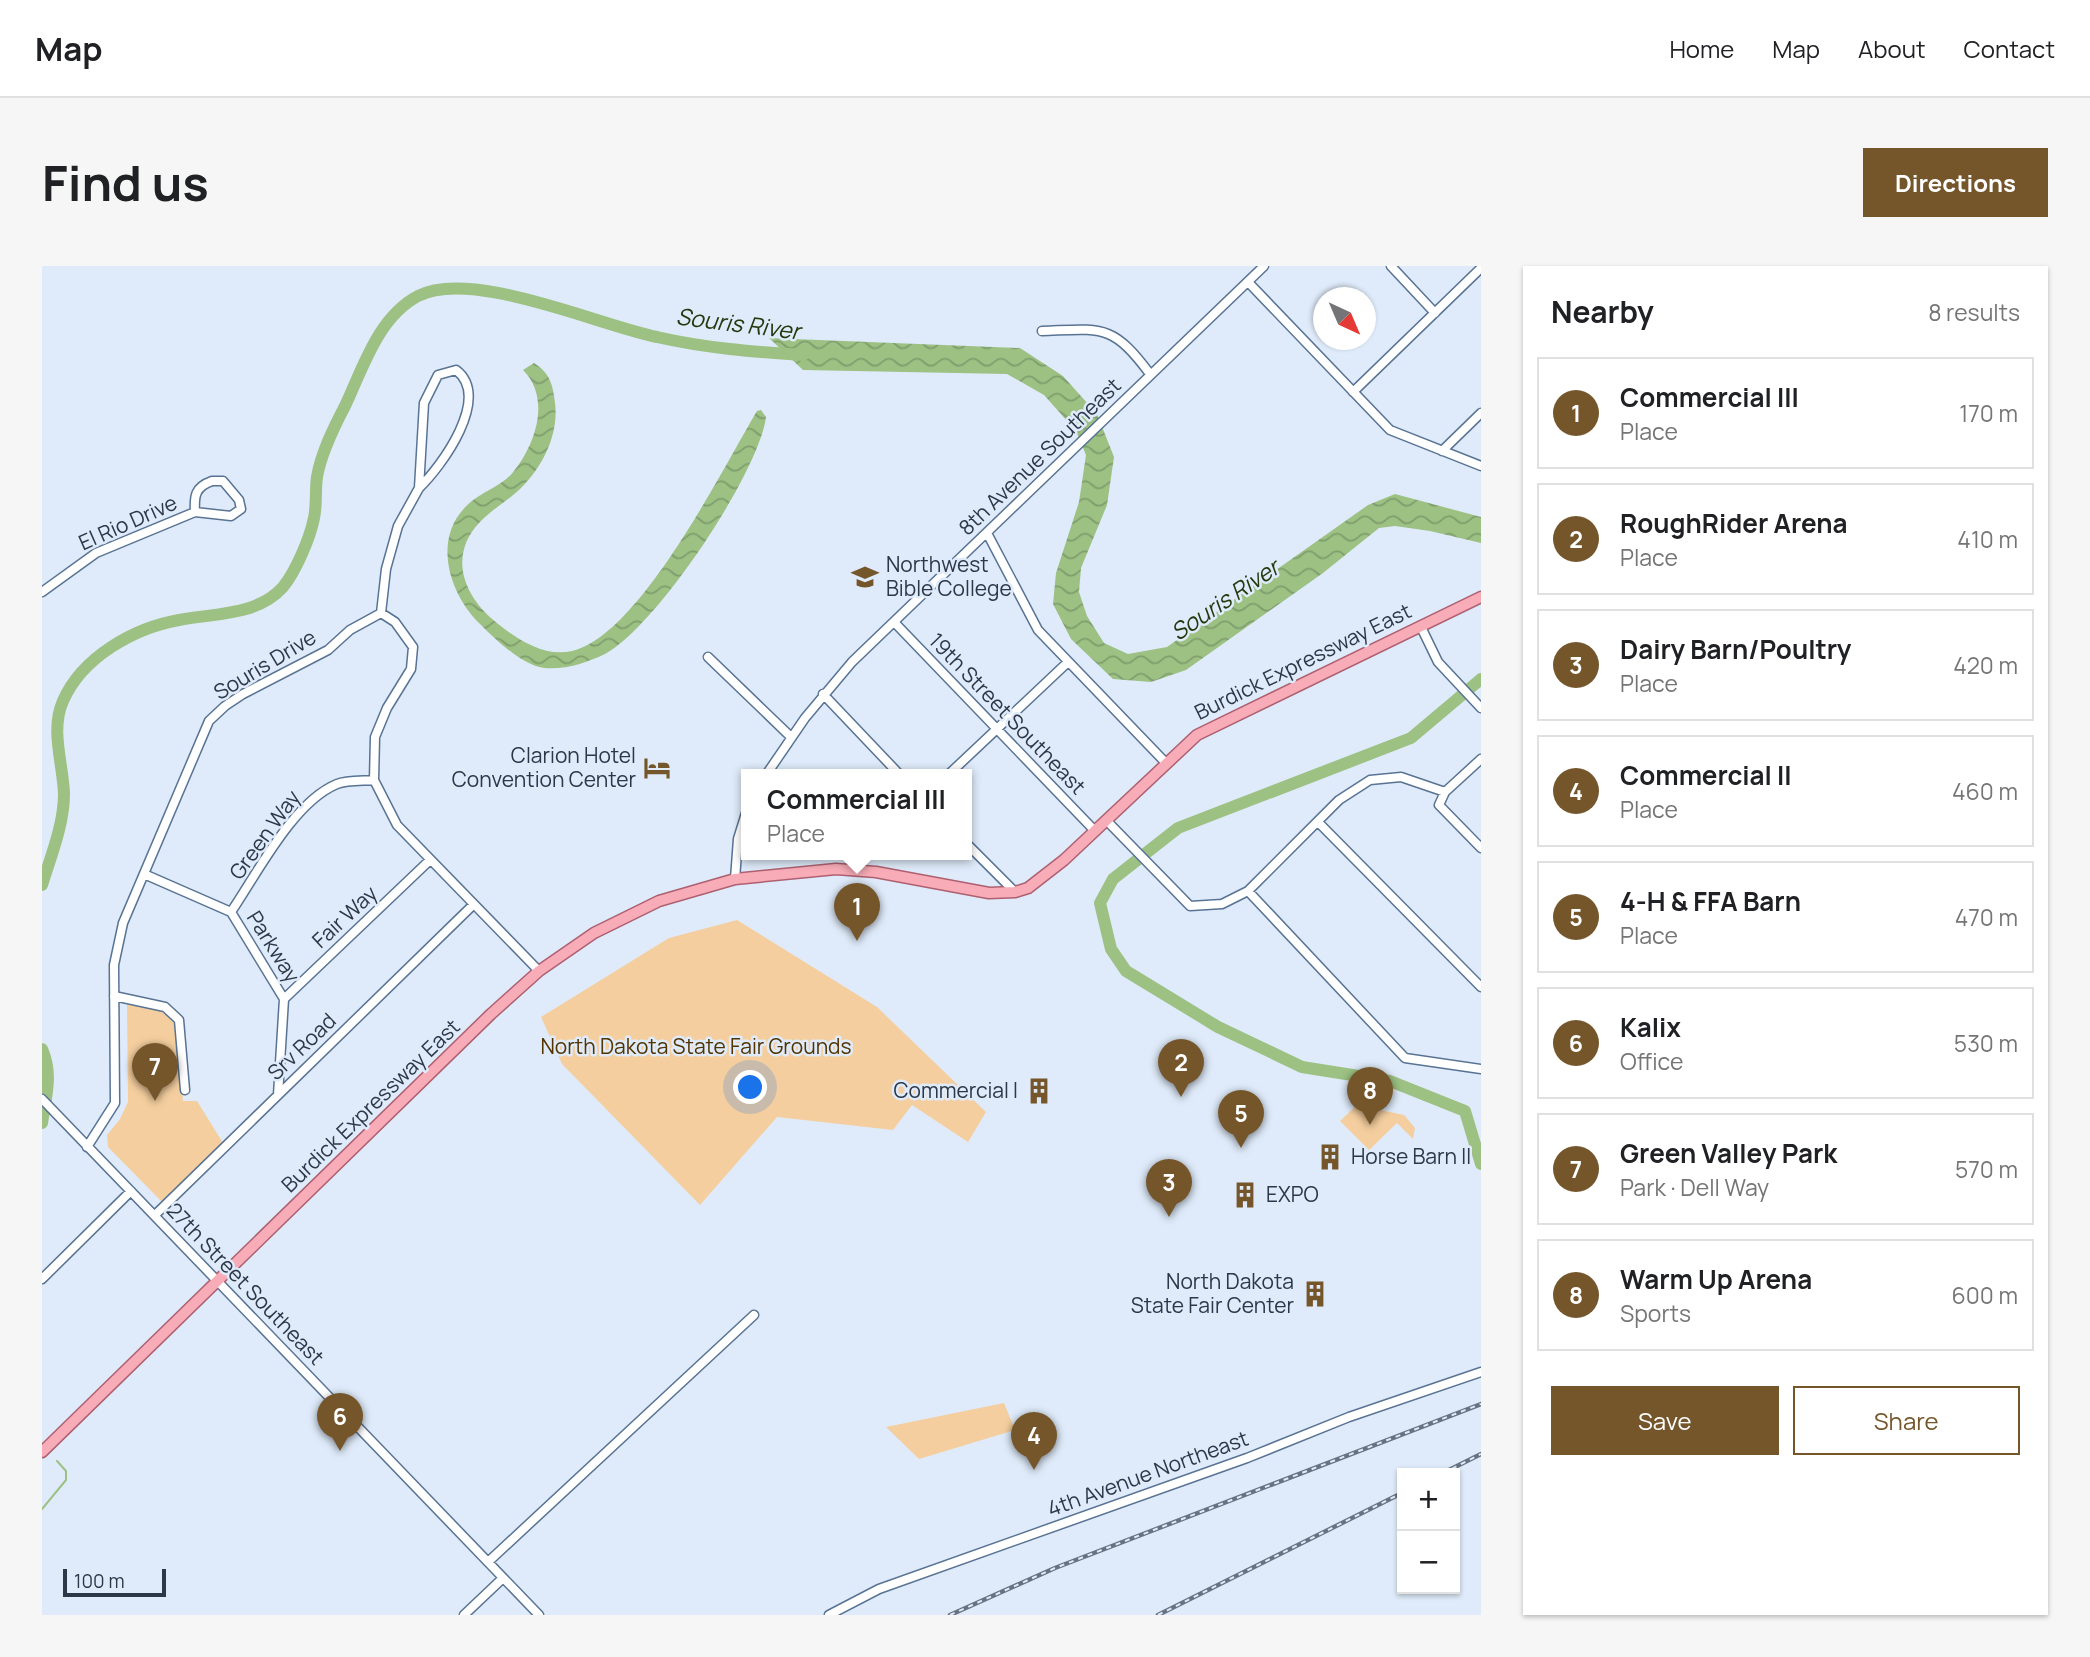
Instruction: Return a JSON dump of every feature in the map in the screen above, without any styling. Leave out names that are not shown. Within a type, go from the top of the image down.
[{"type":"main road","name":"Burdick Expressway East","points":[[779,873],[836,869],[876,872],[989,894],[1015,892],[1037,882],[1095,831],[1188,741],[1221,721],[1481,597]]},
{"type":"main road","name":"Burdick Expressway East","points":[[42,1452],[540,971],[594,933],[629,914],[691,891],[735,879],[797,871]]},
{"type":"street","name":"8th Avenue Southeast","points":[[770,769],[823,694],[894,622],[1264,266]]},
{"type":"street","points":[[1391,266],[1435,313]]},
{"type":"street","points":[[1353,391],[1481,268]]},
{"type":"street","points":[[1248,282],[1390,430],[1481,466]]},
{"type":"street","points":[[1042,331],[1097,330],[1115,335],[1150,374]]},
{"type":"street","points":[[419,488],[424,403],[438,374],[456,370],[464,377],[469,390],[461,430],[433,474],[419,488],[398,526],[386,569],[381,613],[395,622],[413,646],[411,668],[387,708],[375,737],[374,780],[397,825],[540,971]]},
{"type":"street","points":[[1442,451],[1481,413]]},
{"type":"street","name":"El Rio Drive","points":[[42,592],[96,553],[195,512],[231,516],[241,509],[239,500],[223,481],[212,481],[201,485],[194,496],[195,512]]},
{"type":"street","points":[[987,533],[1038,630],[1165,762]]},
{"type":"street","name":"Souris Drive","points":[[86,1147],[115,1103],[114,965],[123,923],[209,722],[225,706],[243,694],[328,650],[350,630],[381,613]]},
{"type":"street","name":"19th Street Southeast","points":[[894,622],[1095,831]]},
{"type":"street","points":[[1421,627],[1433,654],[1479,706]]},
{"type":"street","points":[[708,657],[791,737]]},
{"type":"street","points":[[954,769],[1068,662]]},
{"type":"street","points":[[823,694],[894,769]]},
{"type":"street","points":[[1481,758],[1445,792],[1439,805],[1481,848]]},
{"type":"street","points":[[1105,820],[1190,906],[1222,904],[1248,891],[1339,800],[1370,780],[1401,777],[1445,792]]},
{"type":"street","name":"Green Way","points":[[230,912],[315,795],[340,783],[374,780]]},
{"type":"street","points":[[1318,822],[1481,987]]},
{"type":"street","points":[[735,879],[741,829]]},
{"type":"street","points":[[972,849],[1015,892]]},
{"type":"street","name":"Fair Way","points":[[284,999],[430,860]]},
{"type":"street","name":"Parkway","points":[[144,874],[230,912],[284,999],[278,1095]]},
{"type":"street","points":[[1248,891],[1405,1058],[1480,1070]]},
{"type":"street","name":"Srv Road","points":[[155,1215],[473,905]]},
{"type":"street","points":[[114,996],[165,1007],[179,1020],[185,1090]]},
{"type":"street","name":"27th Street Southeast","points":[[42,1099],[539,1615]]},
{"type":"street","points":[[42,1279],[131,1191]]},
{"type":"street","points":[[488,1562],[754,1315]]},
{"type":"street","name":"4th Avenue Northeast","points":[[829,1615],[879,1589],[1247,1458],[1349,1417],[1481,1371]]},
{"type":"street","points":[[464,1615],[503,1578]]},
{"type":"green space","name":"North Dakota State Fair Grounds","points":[[737,920],[877,1007],[986,1112],[968,1142],[912,1105],[893,1130],[777,1117],[700,1205],[562,1064],[541,1017],[669,938]]},
{"type":"green space","points":[[127,1000],[164,1008],[177,1021],[183,1101],[197,1101],[223,1143],[163,1203],[108,1147],[107,1135],[120,1119],[128,1102]]},
{"type":"green space","points":[[1357,1105],[1404,1115],[1415,1128],[1413,1139],[1397,1123],[1369,1150],[1340,1121]]},
{"type":"green space","points":[[1004,1403],[1015,1430],[919,1459],[886,1427]]},
{"type":"water","points":[[769,338],[1020,348],[1063,376],[1097,414],[1114,457],[1107,505],[1081,568],[1079,592],[1087,616],[1104,643],[1128,654],[1167,647],[1368,505],[1395,494],[1481,517],[1481,543],[1430,531],[1395,526],[1379,528],[1323,573],[1186,670],[1151,682],[1113,679],[1071,639],[1053,604],[1056,573],[1079,502],[1086,455],[1076,431],[1044,395],[1007,374],[803,370]]},
{"type":"water","points":[[534,363],[550,380],[555,403],[556,415],[548,449],[536,470],[516,493],[480,522],[465,546],[462,559],[466,584],[472,596],[491,618],[528,644],[550,651],[572,651],[598,639],[624,615],[651,584],[676,548],[757,411],[761,410],[766,417],[745,474],[677,582],[626,638],[605,654],[560,668],[544,668],[526,662],[485,629],[458,594],[448,560],[452,526],[462,511],[476,498],[510,476],[529,447],[538,407],[532,381],[523,370]]},
{"type":"waterway","name":"Souris River","points":[[42,885],[62,817],[64,794],[57,735],[59,712],[72,685],[96,658],[111,647],[145,630],[179,620],[248,608],[273,596],[283,587],[309,535],[315,513],[317,477],[328,440],[373,345],[392,317],[404,305],[418,296],[441,289],[469,289],[535,302],[675,341],[803,355]]},
{"type":"waterway","points":[[1481,679],[1411,738],[1178,828],[1113,879],[1100,903],[1111,949],[1126,971],[1218,1027],[1302,1067],[1390,1081],[1465,1111],[1481,1164]]},
{"type":"waterway","name":"Souris River","points":[[42,1049],[48,1076],[42,1123]]},
{"type":"waterway","points":[[42,1509],[66,1480],[66,1471],[57,1461]]},
{"type":"railway","points":[[950,1615],[1055,1568],[1481,1404]]},
{"type":"railway","points":[[1453,1468],[1481,1454]]},
{"type":"railway","points":[[1158,1615],[1397,1496]]},
{"type":"place","name":"Northwest Bible College","points":[[865,577]]},
{"type":"place","name":"Clarion Hotel Convention Center","points":[[657,768]]},
{"type":"place","name":"Commercial III","points":[[857,941]]},
{"type":"place","name":"Commercial I","points":[[1039,1091]]},
{"type":"place","name":"RoughRider Arena","points":[[1181,1097]]},
{"type":"place","name":"Green Valley Park","points":[[155,1101]]},
{"type":"place","name":"Warm Up Arena","points":[[1370,1125]]},
{"type":"place","name":"4-H & FFA Barn","points":[[1241,1148]]},
{"type":"place","name":"Horse Barn II","points":[[1330,1157]]},
{"type":"place","name":"EXPO","points":[[1245,1195]]},
{"type":"place","name":"Dairy Barn/Poultry","points":[[1169,1217]]},
{"type":"place","name":"North Dakota State Fair Center","points":[[1315,1294]]},
{"type":"place","name":"Kalix","points":[[340,1451]]},
{"type":"place","name":"Commercial II","points":[[1034,1470]]}]
